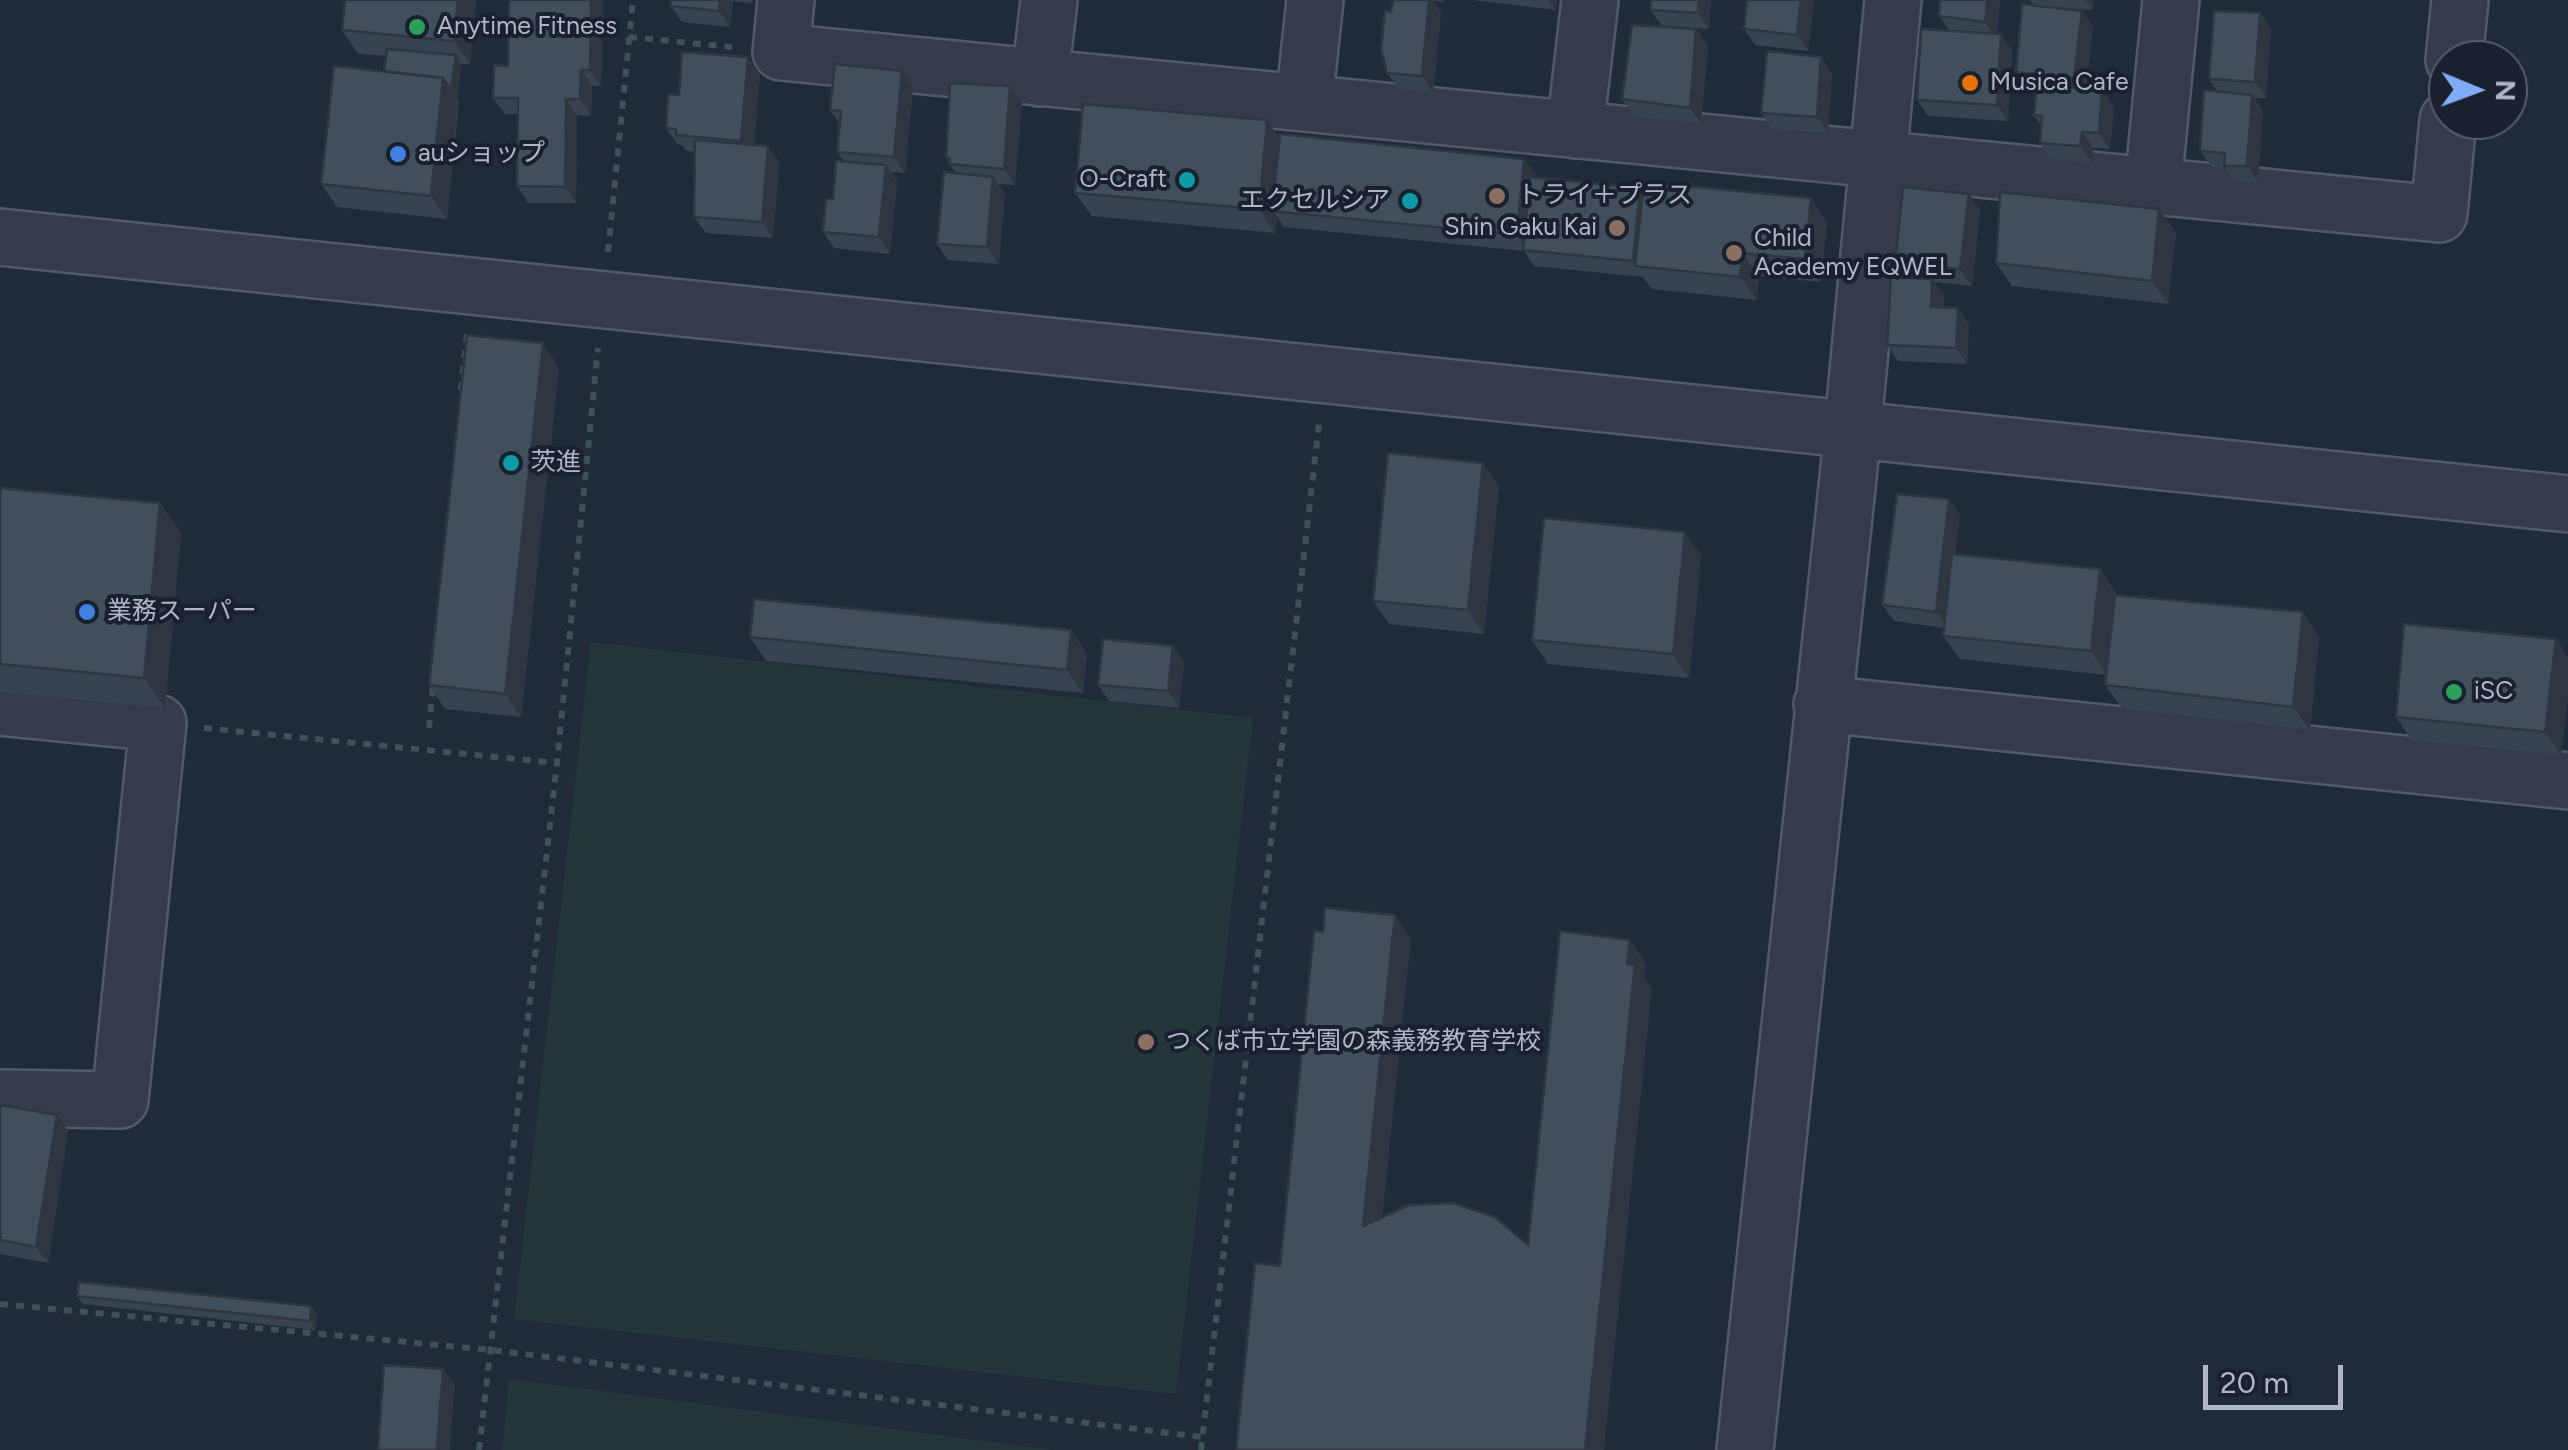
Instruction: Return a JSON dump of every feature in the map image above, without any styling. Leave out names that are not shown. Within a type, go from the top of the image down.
[{"type":"street","points":[[1040,78],[1048,0]]},
{"type":"street","points":[[1304,103],[1314,0]]},
{"type":"street","points":[[1575,130],[1590,0]]},
{"type":"street","points":[[1744,1450],[1853,428],[1892,0]]},
{"type":"street","points":[[2153,186],[2171,0]]},
{"type":"street","points":[[2456,40],[2460,0]]},
{"type":"street","points":[[783,26],[1040,78],[2439,214],[2446,140]]},
{"type":"street","points":[[0,237],[2568,504]]},
{"type":"street","points":[[1822,704],[2568,781]]},
{"type":"street","points":[[0,707],[158,723],[120,1100],[0,1098]]},
{"type":"path","points":[[608,254],[633,0]]},
{"type":"path","points":[[629,37],[783,26]]},
{"type":"path","points":[[461,391],[467,332]]},
{"type":"path","points":[[479,1450],[557,763],[598,346]]},
{"type":"path","points":[[1201,1450],[1320,418]]},
{"type":"path","points":[[429,728],[434,668]]},
{"type":"path","points":[[158,723],[557,763]]},
{"type":"path","points":[[0,1304],[491,1350],[1202,1437]]},
{"type":"green space","points":[[591,642],[1253,718],[1176,1394],[514,1319]]},
{"type":"green space","points":[[509,1379],[1052,1450],[502,1450]]},
{"type":"building","points":[[345,0],[458,0],[454,41],[342,30]]},
{"type":"building","points":[[509,0],[591,0],[590,70],[581,70],[580,99],[566,99],[565,187],[517,186],[518,98],[493,98],[494,65],[508,66]]},
{"type":"building","points":[[671,0],[720,0],[719,11],[671,6]]},
{"type":"building","points":[[1393,0],[1429,0],[1422,76],[1387,73],[1381,49],[1385,11],[1391,12]]},
{"type":"building","points":[[1651,0],[1698,0],[1698,13],[1650,10]]},
{"type":"building","points":[[1747,0],[1801,0],[1797,35],[1744,29]]},
{"type":"building","points":[[1940,0],[1987,0],[1985,22],[1939,16]]},
{"type":"building","points":[[2022,4],[2082,11],[2074,78],[2016,72]]},
{"type":"building","points":[[2214,11],[2260,13],[2255,82],[2209,79]]},
{"type":"building","points":[[1632,25],[1696,29],[1690,108],[1622,99]]},
{"type":"building","name":"Musica Cafe","points":[[1921,29],[2001,34],[1997,105],[1917,100]]},
{"type":"building","points":[[387,49],[456,55],[451,90],[443,78],[384,71]]},
{"type":"building","points":[[1767,51],[1821,57],[1817,117],[1761,113]]},
{"type":"building","points":[[682,52],[748,57],[741,141],[676,135],[676,129],[666,128],[668,94],[679,95]]},
{"type":"building","points":[[835,64],[902,71],[894,157],[837,152],[841,111],[830,110]]},
{"type":"building","name":"auショップ","points":[[334,66],[443,78],[431,196],[321,184]]},
{"type":"building","points":[[950,83],[1010,86],[1004,169],[949,164],[950,158],[946,157]]},
{"type":"building","points":[[2037,84],[2102,90],[2099,133],[2082,132],[2080,146],[2040,143],[2042,116],[2034,115]]},
{"type":"building","points":[[2204,90],[2252,95],[2247,166],[2224,166],[2225,153],[2200,151]]},
{"type":"building","name":"O-Craft","points":[[1083,104],[1267,120],[1259,209],[1075,193]]},
{"type":"building","name":"エクセルシア","points":[[1280,134],[1524,159],[1517,235],[1272,211]]},
{"type":"building","points":[[695,140],[768,146],[762,222],[694,217]]},
{"type":"building","points":[[836,161],[886,165],[879,237],[823,232],[826,199],[833,199]]},
{"type":"building","points":[[944,172],[993,177],[987,247],[937,244]]},
{"type":"building","points":[[1530,177],[1640,188],[1633,261],[1523,250]]},
{"type":"building","points":[[1644,182],[1811,198],[1805,259],[1742,253],[1740,277],[1635,266]]},
{"type":"building","points":[[1903,187],[1969,194],[1960,269],[1895,263]]},
{"type":"building","points":[[2000,192],[2159,209],[2152,281],[1996,263]]},
{"type":"building","points":[[1891,277],[1932,279],[1931,307],[1958,308],[1956,348],[1887,345]]},
{"type":"building","name":"茨進","points":[[467,335],[543,343],[505,694],[429,685]]},
{"type":"building","points":[[1388,453],[1483,463],[1468,610],[1373,601]]},
{"type":"building","name":"業務スーパー","points":[[0,488],[160,503],[144,678],[0,664]]},
{"type":"building","points":[[1897,494],[1949,499],[1936,612],[1882,605]]},
{"type":"building","points":[[1544,518],[1685,532],[1673,654],[1532,640]]},
{"type":"building","points":[[1952,554],[2100,569],[2091,651],[1943,636]]},
{"type":"building","points":[[2115,595],[2303,612],[2293,707],[2105,685]]},
{"type":"building","points":[[754,599],[1071,630],[1067,670],[750,637]]},
{"type":"building","points":[[2404,624],[2556,639],[2545,732],[2396,717]]},
{"type":"building","points":[[1103,639],[1173,646],[1168,691],[1098,685]]},
{"type":"building","points":[[1325,908],[1395,915],[1363,1226],[1409,1205],[1453,1203],[1495,1217],[1528,1245],[1560,931],[1630,940],[1627,964],[1635,965],[1585,1450],[1236,1450],[1255,1263],[1280,1266],[1314,931],[1323,932]]},
{"type":"building","points":[[0,1105],[57,1115],[36,1247],[0,1240]]},
{"type":"building","points":[[79,1282],[311,1306],[310,1321],[77,1296]]},
{"type":"building","points":[[384,1365],[443,1369],[437,1450],[378,1450]]},
{"type":"place","name":"Anytime Fitness","points":[[417,27]]},
{"type":"place","name":"Musica Cafe","points":[[1970,83]]},
{"type":"place","name":"auショップ","points":[[398,154]]},
{"type":"place","name":"O-Craft","points":[[1187,180]]},
{"type":"place","name":"トライ＋プラス","points":[[1497,196]]},
{"type":"place","name":"エクセルシア","points":[[1410,201]]},
{"type":"place","name":"Shin Gaku Kai","points":[[1617,228]]},
{"type":"place","name":"Child Academy EQWEL","points":[[1734,253]]},
{"type":"place","name":"茨進","points":[[511,463]]},
{"type":"place","name":"業務スーパー","points":[[87,612]]},
{"type":"place","name":"iSC","points":[[2454,692]]},
{"type":"place","name":"つくば市立学園の森義務教育学校","points":[[1146,1042]]}]
